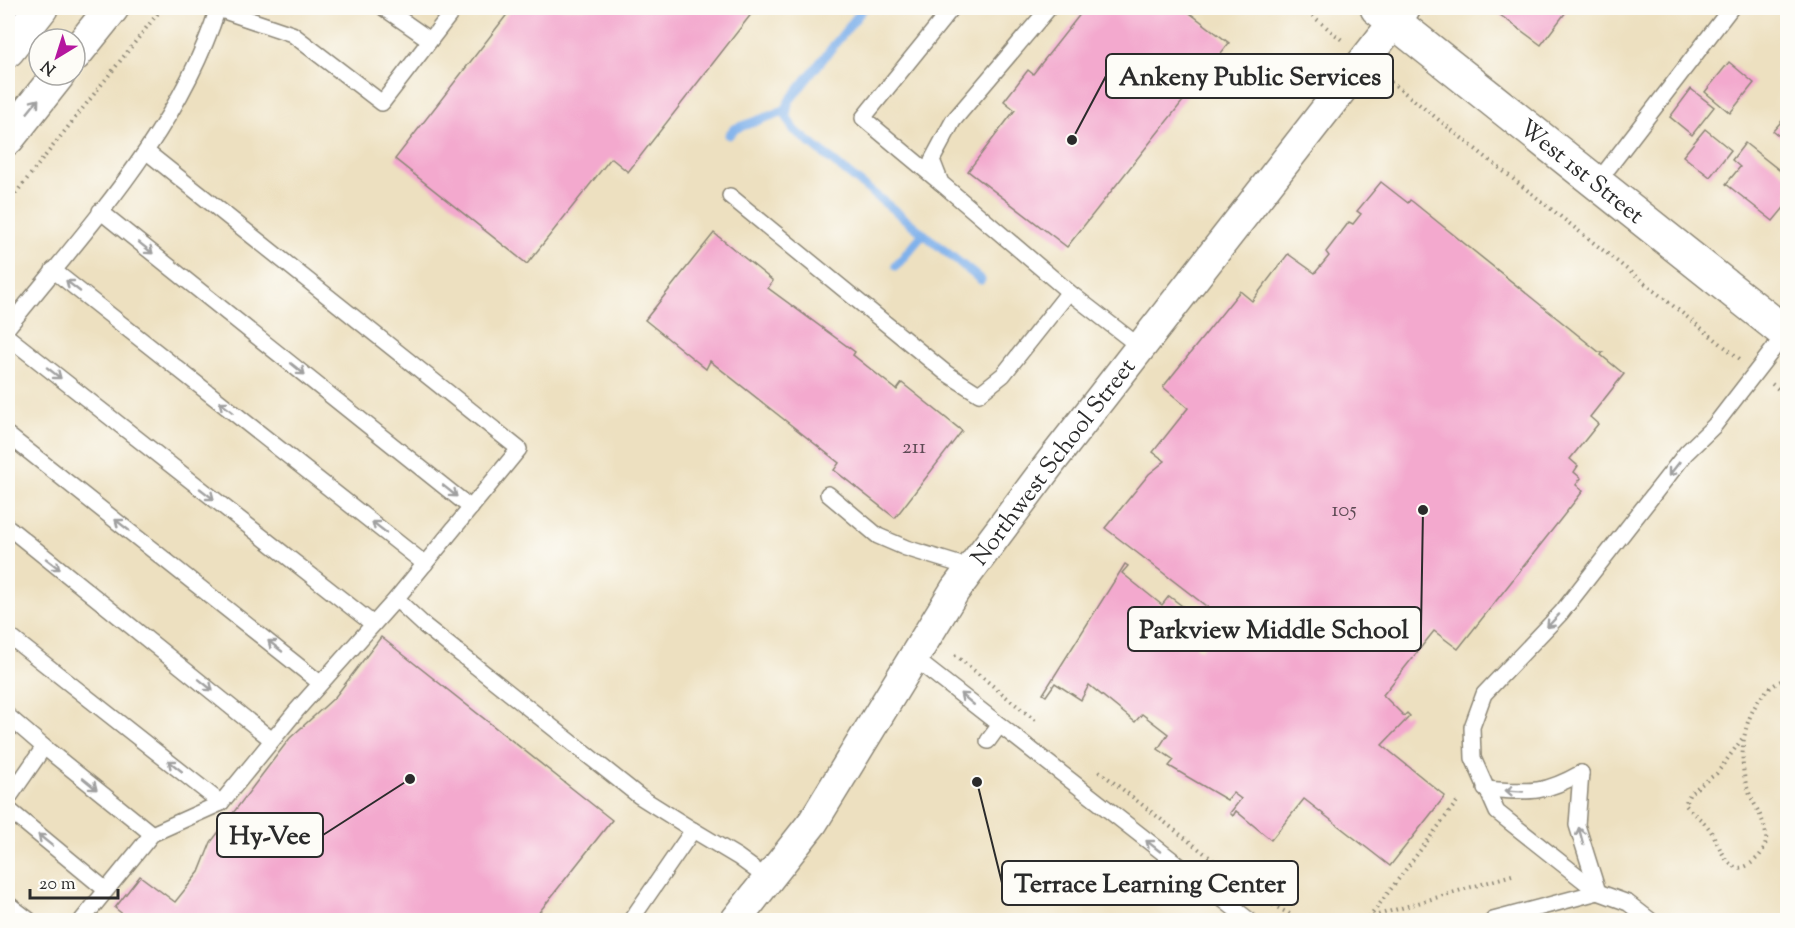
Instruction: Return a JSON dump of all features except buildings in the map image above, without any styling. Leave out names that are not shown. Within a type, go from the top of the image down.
[{"type":"main road","points":[[8,50],[41,8]]},
{"type":"main road","points":[[87,39],[112,8]]},
{"type":"main road","name":"West 1st Street","points":[[1392,12],[1596,184],[1785,330]]},
{"type":"main road","points":[[8,138],[48,87]]},
{"type":"street","name":"Northwest School Street","points":[[744,918],[768,879],[813,822],[971,568],[1364,59],[1392,12]]},
{"type":"lane","points":[[8,327],[147,152],[205,50],[218,8],[292,34],[382,103],[455,8]]},
{"type":"lane","points":[[384,8],[430,40]]},
{"type":"lane","points":[[952,8],[863,118],[1070,292],[1140,347]]},
{"type":"lane","points":[[940,183],[932,160],[953,121],[1049,8]]},
{"type":"lane","points":[[1596,184],[1731,8]]},
{"type":"lane","points":[[82,921],[152,834],[221,803],[320,683],[396,599],[519,449],[147,152]]},
{"type":"lane","points":[[730,196],[946,373],[979,394],[1003,375],[1070,292]]},
{"type":"lane","points":[[100,211],[471,508]]},
{"type":"lane","points":[[53,270],[425,564]]},
{"type":"lane","points":[[1650,921],[1628,903],[1598,892],[1497,812],[1473,759],[1472,727],[1484,694],[1561,613],[1686,453],[1714,426],[1785,330]]},
{"type":"lane","points":[[8,337],[373,624]]},
{"type":"lane","points":[[8,435],[320,683]]},
{"type":"lane","points":[[828,494],[878,536],[906,548],[971,568]]},
{"type":"lane","points":[[8,527],[272,740]]},
{"type":"lane","points":[[396,599],[425,626],[639,796],[738,857],[768,879]]},
{"type":"lane","points":[[8,635],[221,803]]},
{"type":"lane","points":[[914,658],[1249,921]]},
{"type":"lane","points":[[8,716],[152,834]]},
{"type":"lane","points":[[988,741],[999,726]]},
{"type":"lane","points":[[8,799],[44,747]]},
{"type":"lane","points":[[1485,789],[1534,792],[1554,788],[1581,772],[1578,825],[1598,892]]},
{"type":"lane","points":[[8,809],[106,890]]},
{"type":"lane","points":[[630,921],[693,830]]},
{"type":"lane","points":[[1493,921],[1598,892]]},
{"type":"lane","points":[[8,904],[29,921]]},
{"type":"path","points":[[8,203],[162,8]]},
{"type":"path","points":[[1303,8],[1788,397]]},
{"type":"path","points":[[954,655],[1041,726]]},
{"type":"path","points":[[1742,739],[1746,784],[1765,825],[1767,843],[1755,861],[1739,867],[1731,865],[1722,855],[1709,827],[1694,816],[1685,804],[1690,793],[1717,773],[1742,739],[1749,719],[1761,699],[1777,682],[1788,678]]},
{"type":"path","points":[[1096,768],[1264,900],[1307,921]]},
{"type":"path","points":[[1369,920],[1459,800]]},
{"type":"path","points":[[1361,921],[1512,875]]},
{"type":"waterway","points":[[864,8],[789,101],[785,113],[793,129],[981,280]]},
{"type":"waterway","points":[[729,135],[734,129],[787,110]]},
{"type":"waterway","points":[[896,266],[923,234]]},
{"type":"place","name":"Ankeny Public Services","points":[[1072,140]]},
{"type":"place","name":"Parkview Middle School","points":[[1423,510]]},
{"type":"place","name":"Hy-Vee","points":[[410,779]]},
{"type":"place","name":"Terrace Learning Center","points":[[977,782]]}]
